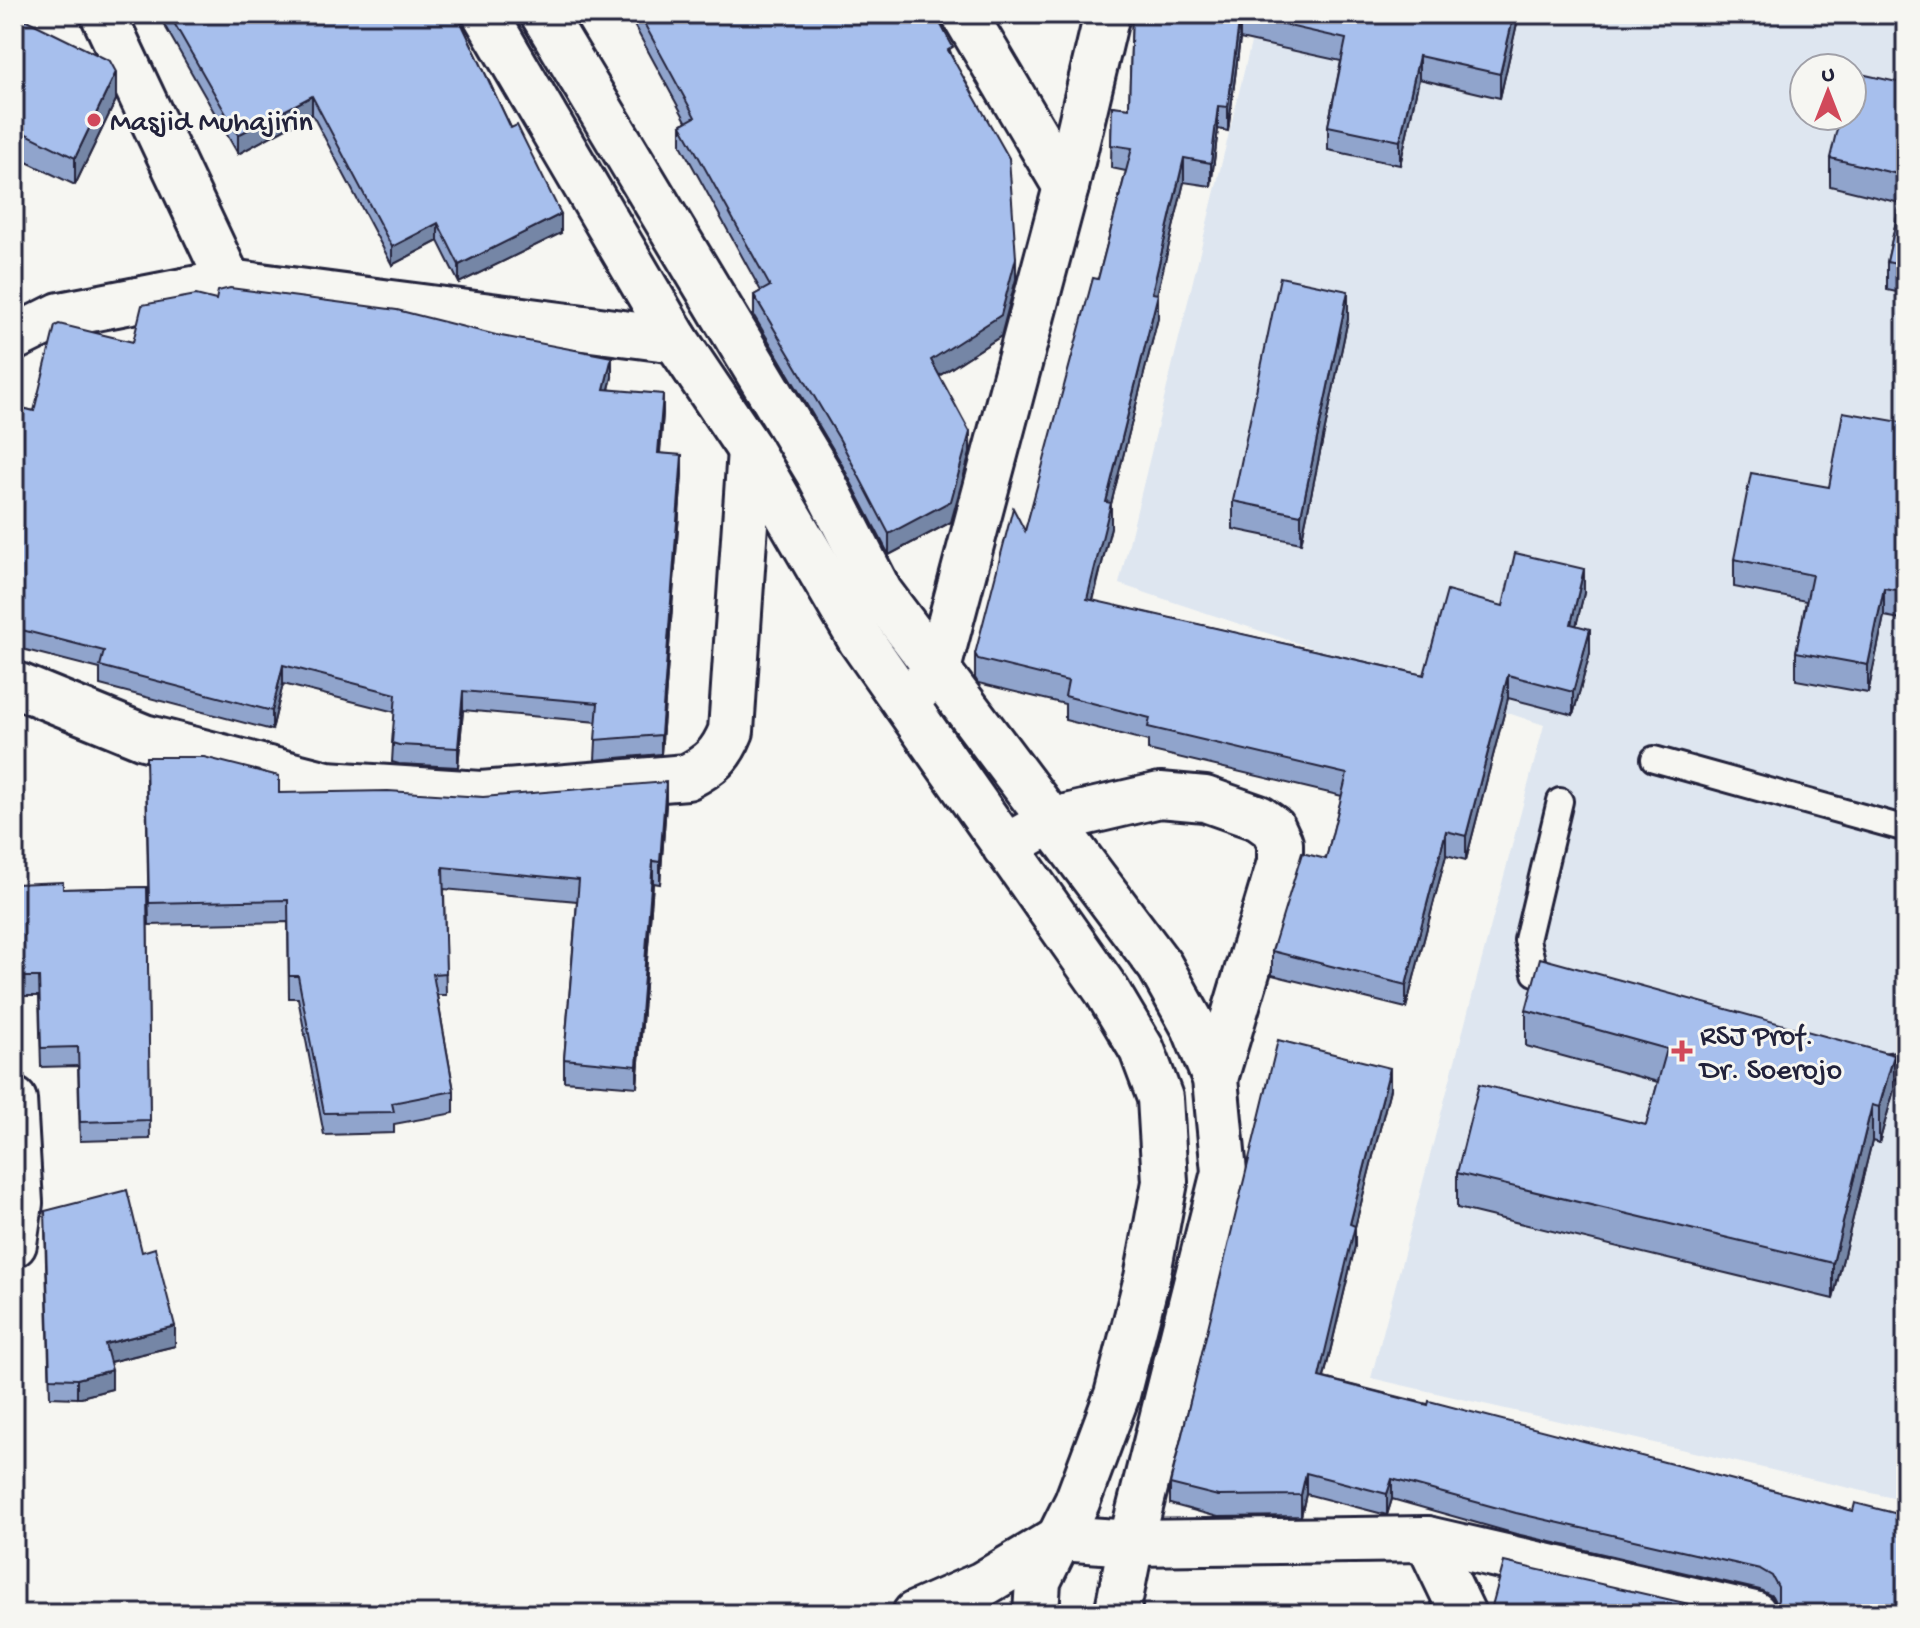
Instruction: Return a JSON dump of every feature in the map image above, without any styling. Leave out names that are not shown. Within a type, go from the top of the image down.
[{"type":"street","points":[[103,14],[229,282]]},
{"type":"street","points":[[485,14],[676,340],[750,450],[815,566],[905,703],[1107,991],[1142,1050],[1160,1098],[1165,1182],[1147,1278],[1117,1395],[1077,1502],[1038,1581],[1036,1614]]},
{"type":"street","points":[[543,14],[819,474],[880,593],[1160,966],[1194,1027],[1215,1079],[1224,1172],[1131,1543],[1117,1614]]},
{"type":"street","points":[[964,14],[1066,187]]},
{"type":"street","points":[[905,703],[938,669],[1066,187],[1107,14]]},
{"type":"street","points":[[14,338],[60,315],[229,282],[676,340]]},
{"type":"street","points":[[15,693],[144,737],[327,784],[481,794],[687,777],[708,766],[722,753],[731,731],[750,450]]},
{"type":"street","points":[[1005,847],[1053,820],[1160,795],[1205,799],[1235,808],[1273,828],[1280,843],[1280,862],[1215,1079]]},
{"type":"street","points":[[14,1100],[20,1203],[14,1244]]},
{"type":"street","points":[[915,1614],[983,1584],[1060,1538],[1131,1543],[1427,1539],[1754,1614]]},
{"type":"street","points":[[1427,1539],[1463,1614]]},
{"type":"lane","points":[[1654,759],[1906,829]]},
{"type":"lane","points":[[1560,801],[1527,940],[1528,957],[1535,973],[1583,988]]},
{"type":"lane","points":[[1837,1055],[1882,1067],[1906,1064]]},
{"type":"shaded area","name":"RSJ Prof. Dr. Soerojo","points":[[1258,14],[1906,14],[1906,1501],[1371,1378],[1544,725],[1119,584]]},
{"type":"building","points":[[14,14],[110,61],[116,72],[75,158],[14,128]]},
{"type":"building","points":[[169,14],[457,14],[511,128],[517,125],[561,214],[459,265],[438,223],[392,247],[312,96],[238,135]]},
{"type":"building","points":[[639,14],[935,14],[953,47],[948,50],[1009,158],[1016,258],[1001,315],[931,360],[970,432],[951,501],[889,534],[840,440],[754,295],[770,286],[681,125],[695,117]]},
{"type":"building","points":[[1132,14],[1514,14],[1500,74],[1419,56],[1400,141],[1328,126],[1346,39],[1240,15],[1228,107],[1218,106],[1211,163],[1184,158],[1152,293],[1158,294],[1106,502],[1111,503],[1087,599],[1424,675],[1447,591],[1503,606],[1515,553],[1584,569],[1571,624],[1590,629],[1573,692],[1508,675],[1466,836],[1446,831],[1406,985],[1272,951],[1302,853],[1326,859],[1347,774],[1148,727],[1150,718],[1065,696],[1068,681],[978,659],[975,654],[1013,508],[1025,531],[1093,278],[1098,279],[1132,148],[1111,145],[1112,106],[1129,108]]},
{"type":"building","points":[[1868,76],[1906,84],[1906,176],[1830,158],[1836,132],[1868,132]]},
{"type":"building","points":[[1906,176],[1906,266],[1887,262]]},
{"type":"building","points":[[1280,277],[1348,291],[1301,515],[1233,501]]},
{"type":"building","points":[[230,288],[397,310],[496,335],[612,357],[604,389],[663,394],[658,453],[682,455],[661,735],[595,740],[598,703],[463,691],[458,748],[399,745],[392,743],[396,694],[283,665],[272,711],[100,666],[104,651],[14,628],[14,406],[34,411],[55,326],[59,324],[133,342],[142,305],[196,295],[216,300],[218,291]]},
{"type":"building","points":[[1843,412],[1906,423],[1906,473],[1901,502],[1906,503],[1906,592],[1884,588],[1868,665],[1796,652],[1812,575],[1734,559],[1751,473],[1829,487]]},
{"type":"building","points":[[146,757],[204,757],[279,776],[279,793],[388,791],[483,797],[666,782],[660,862],[653,861],[637,1066],[564,1059],[579,880],[443,867],[446,973],[433,974],[454,1091],[392,1103],[394,1112],[324,1113],[298,976],[289,976],[288,900],[149,903]]},
{"type":"building","points":[[63,882],[63,889],[147,887],[150,1120],[80,1122],[78,1047],[41,1048],[39,977],[14,977],[14,884]]},
{"type":"building","points":[[1540,958],[1894,1055],[1879,1107],[1872,1105],[1833,1263],[1457,1173],[1479,1084],[1646,1125],[1667,1049],[1526,1010]]},
{"type":"building","points":[[1278,1040],[1390,1068],[1350,1224],[1355,1226],[1319,1377],[1428,1405],[1429,1401],[1853,1511],[1855,1503],[1906,1516],[1906,1614],[1766,1614],[1773,1610],[1778,1600],[1778,1587],[1772,1576],[1760,1569],[1516,1513],[1392,1479],[1387,1494],[1306,1473],[1301,1495],[1218,1496],[1170,1484]]},
{"type":"building","points":[[127,1190],[142,1252],[155,1248],[175,1326],[105,1344],[112,1370],[77,1379],[50,1378],[45,1211]]},
{"type":"building","points":[[1504,1562],[1733,1614],[1524,1614],[1492,1606]]},
{"type":"place","name":"Masjid Muhajirin","points":[[94,120]]},
{"type":"place","name":"RSJ Prof. Dr. Soerojo","points":[[1682,1051]]}]
